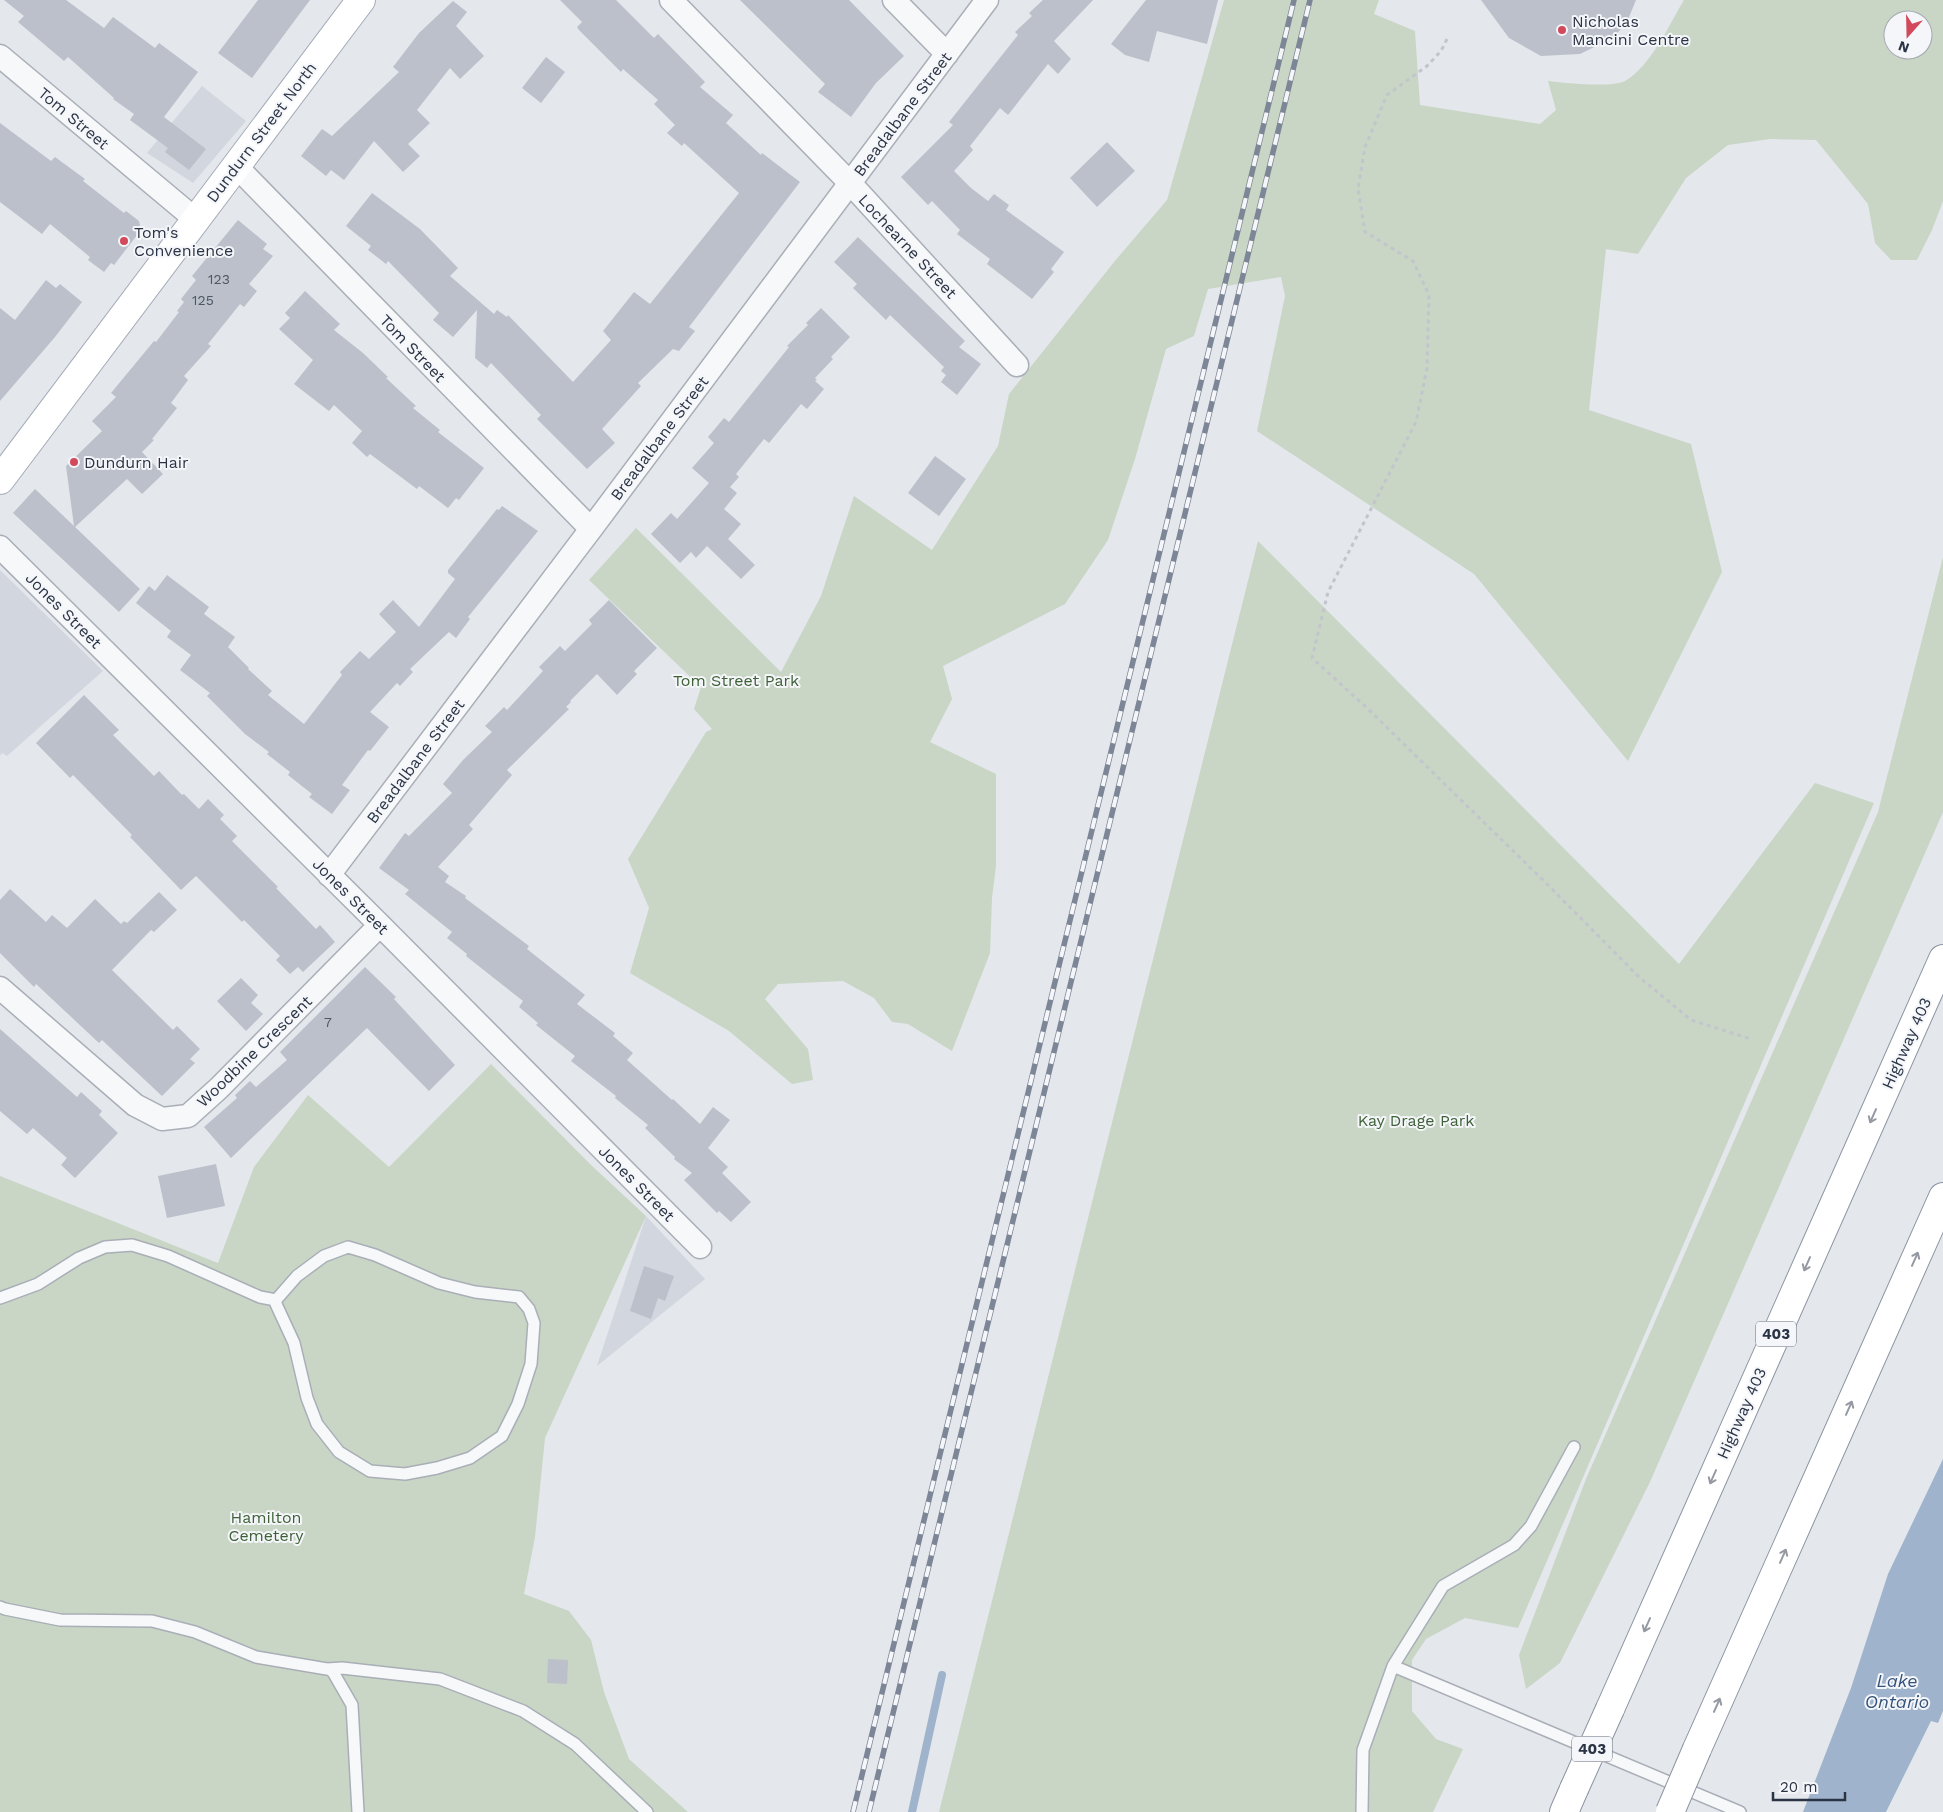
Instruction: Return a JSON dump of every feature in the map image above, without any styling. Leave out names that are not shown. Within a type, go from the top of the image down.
[{"type":"main road","name":"Dundurn Street North","points":[[0,480],[361,0]]},
{"type":"main road","name":"Highway 403","points":[[1569,1800],[1943,959]]},
{"type":"main road","points":[[1670,1812],[1943,1197]]},
{"type":"street","name":"Lochearne Street","points":[[671,0],[850,183],[1017,365]]},
{"type":"street","points":[[894,0],[947,54]]},
{"type":"street","name":"Breadalbane Street","points":[[330,875],[987,0]]},
{"type":"street","name":"Tom Street","points":[[0,56],[195,219]]},
{"type":"street","name":"Tom Street","points":[[236,166],[591,529]]},
{"type":"street","name":"Jones Street","points":[[0,546],[380,924],[700,1247]]},
{"type":"street","name":"Woodbine Crescent","points":[[0,988],[135,1105],[162,1119],[188,1116],[219,1088],[380,924]]},
{"type":"lane","points":[[0,1298],[38,1284],[79,1258],[105,1246],[132,1244],[168,1256],[260,1297],[276,1300]]},
{"type":"lane","points":[[348,1247],[375,1255],[439,1283],[475,1292],[519,1297],[529,1310],[534,1323],[531,1364],[518,1404],[502,1436],[470,1458],[437,1468],[405,1474],[370,1470],[339,1452],[317,1424],[306,1398],[294,1343],[276,1304],[276,1300],[297,1276],[324,1256],[348,1247]]},
{"type":"lane","points":[[1362,1812],[1363,1750],[1393,1666],[1443,1586],[1514,1545],[1531,1526],[1574,1447]]},
{"type":"lane","points":[[0,1607],[60,1620],[152,1622],[195,1632],[256,1657],[329,1669],[342,1668],[440,1679],[523,1710],[575,1744],[647,1812]]},
{"type":"lane","points":[[1393,1666],[1740,1812]]},
{"type":"lane","points":[[329,1669],[352,1705],[358,1812]]},
{"type":"path","points":[[1447,39],[1441,51],[1427,66],[1387,95],[1365,147],[1358,189],[1365,232],[1412,261],[1429,295],[1427,368],[1416,422],[1328,592],[1312,658],[1387,728],[1638,976],[1691,1020],[1751,1039]]},
{"type":"shaded area","points":[[202,86],[246,121],[193,183],[147,153]]},
{"type":"shaded area","points":[[0,570],[103,671],[7,756],[2,753],[0,756]]},
{"type":"shaded area","points":[[646,1216],[705,1279],[597,1366]]},
{"type":"green space","name":"Tom Street Park","points":[[1224,0],[1379,0],[1374,14],[1415,31],[1420,105],[1540,124],[1556,110],[1548,81],[1599,85],[1625,81],[1643,66],[1666,33],[1684,0],[1943,0],[1943,201],[1932,230],[1917,260],[1891,260],[1875,243],[1868,204],[1816,140],[1770,139],[1728,145],[1686,178],[1638,254],[1606,249],[1589,410],[1691,444],[1722,572],[1628,761],[1474,574],[1257,431],[1285,296],[1281,277],[1208,289],[1194,336],[1166,349],[1135,459],[1108,540],[1065,604],[943,666],[952,699],[930,742],[996,774],[996,866],[992,898],[990,953],[952,1051],[908,1024],[892,1022],[874,998],[843,981],[778,984],[765,999],[808,1049],[813,1080],[792,1084],[729,1031],[630,973],[649,908],[628,859],[706,732],[712,729],[694,709],[701,687],[589,580],[636,528],[781,672],[821,596],[854,496],[932,550],[998,446],[1009,394],[1114,262],[1167,200]]},
{"type":"green space","name":"Kay Drage Park","points":[[1258,541],[1679,964],[1815,783],[1874,803],[1518,1628],[1465,1618],[1426,1639],[1412,1660],[1412,1711],[1436,1739],[1463,1749],[1433,1812],[939,1812]]},
{"type":"green space","points":[[1943,557],[1943,812],[1650,1482],[1560,1663],[1526,1689],[1519,1655],[1586,1479],[1878,812]]},
{"type":"green space","name":"Hamilton Cemetery","points":[[491,1064],[591,1165],[646,1216],[545,1438],[535,1537],[524,1594],[569,1611],[591,1640],[604,1692],[629,1759],[688,1812],[0,1812],[0,1176],[218,1263],[254,1167],[308,1095],[389,1167]]},
{"type":"water","name":"Lake Ontario","points":[[1943,1459],[1943,1711],[1938,1723],[1931,1721],[1886,1812],[1803,1812],[1851,1688],[1888,1574]]},
{"type":"building","points":[[4,0],[66,0],[104,28],[113,17],[155,48],[159,43],[198,72],[164,117],[206,149],[189,170],[165,152],[168,148],[130,120],[134,114],[113,99],[68,57],[64,61],[18,22],[24,16]]},
{"type":"building","points":[[258,0],[310,0],[252,78],[218,53]]},
{"type":"building","points":[[560,0],[616,0],[654,38],[658,34],[705,82],[700,87],[733,115],[726,123],[761,155],[762,153],[800,182],[689,327],[695,331],[679,351],[673,349],[638,383],[641,386],[602,429],[615,443],[587,469],[537,419],[541,415],[491,363],[487,368],[475,358],[477,310],[453,337],[433,320],[439,313],[388,261],[386,264],[368,250],[371,246],[346,226],[372,193],[420,229],[458,268],[450,276],[494,314],[497,310],[507,317],[508,315],[573,382],[611,340],[603,331],[634,292],[650,304],[739,193],[684,143],[682,146],[667,133],[675,125],[654,104],[658,100],[623,69],[621,72],[579,30],[577,27],[582,22]]},
{"type":"building","points":[[740,0],[849,0],[904,56],[876,83],[851,117],[818,92],[825,84]]},
{"type":"building","points":[[1043,0],[1093,0],[1054,41],[1071,59],[1058,74],[1048,64],[1008,115],[1000,108],[970,146],[973,150],[954,171],[988,201],[994,194],[1009,205],[1006,210],[1064,252],[1051,269],[1054,272],[1032,299],[987,264],[990,259],[957,234],[960,230],[932,201],[928,205],[901,177],[953,125],[949,122],[1018,35],[1015,32],[1032,16],[1029,13]]},
{"type":"building","points":[[1146,0],[1218,0],[1207,44],[1157,31],[1149,62],[1125,55],[1111,44]]},
{"type":"building","name":"Nicholas Mancini Centre","points":[[1481,0],[1636,0],[1627,22],[1613,38],[1580,54],[1541,56],[1509,38]]},
{"type":"building","points":[[453,1],[467,12],[456,26],[484,56],[460,79],[450,68],[417,110],[430,123],[408,144],[420,156],[403,172],[374,141],[344,180],[331,170],[326,176],[301,156],[322,129],[332,136],[399,72],[393,67],[419,33]]},
{"type":"building","points":[[546,57],[565,72],[541,103],[522,88]]},
{"type":"building","points":[[0,123],[51,161],[55,157],[85,179],[83,181],[124,213],[126,211],[139,221],[141,230],[114,265],[111,263],[104,272],[88,260],[90,257],[50,224],[42,234],[0,202]]},
{"type":"building","points":[[1107,142],[1135,171],[1097,207],[1070,178]]},
{"type":"building","points":[[238,220],[267,244],[263,249],[273,256],[249,284],[257,291],[244,307],[240,304],[208,344],[211,346],[184,376],[188,380],[171,403],[177,408],[152,439],[154,440],[142,452],[163,474],[142,494],[127,479],[75,527],[140,589],[119,612],[13,513],[35,489],[74,526],[66,466],[102,431],[92,421],[116,397],[111,393],[154,341],[156,342],[179,312],[177,311],[184,302],[181,299],[196,280],[192,276]]},
{"type":"building","points":[[858,237],[965,341],[959,347],[981,364],[957,395],[941,382],[946,375],[941,371],[944,367],[890,315],[886,320],[853,288],[857,284],[834,262]]},
{"type":"building","points":[[46,280],[56,288],[60,284],[82,302],[55,337],[0,401],[0,308],[15,320]]},
{"type":"building","points":[[305,291],[340,324],[334,330],[363,353],[388,377],[386,378],[416,406],[413,408],[440,430],[438,432],[484,468],[459,500],[456,498],[448,508],[419,486],[417,489],[370,454],[367,457],[352,443],[362,431],[334,405],[329,411],[294,384],[313,360],[279,329],[290,318],[285,313]]},
{"type":"building","points":[[821,308],[850,337],[815,378],[817,380],[815,381],[824,389],[807,409],[801,404],[769,443],[764,439],[736,474],[739,477],[730,487],[737,493],[724,509],[741,524],[728,539],[755,565],[741,579],[707,546],[696,558],[691,552],[680,563],[651,534],[671,513],[677,519],[709,483],[692,468],[714,443],[708,437],[724,418],[729,422],[789,347],[787,346],[808,325],[806,323]]},
{"type":"building","points":[[935,456],[966,479],[939,516],[908,493]]},
{"type":"building","points":[[502,506],[538,531],[468,617],[470,619],[456,638],[449,632],[410,669],[413,672],[400,686],[397,683],[370,712],[389,727],[370,751],[368,750],[342,785],[350,790],[332,814],[309,797],[312,794],[288,775],[290,772],[267,754],[269,752],[245,734],[207,696],[210,693],[180,670],[191,655],[167,637],[171,631],[136,603],[149,586],[155,591],[167,575],[209,607],[204,614],[235,637],[228,647],[272,691],[268,695],[304,724],[342,675],[340,672],[360,651],[369,659],[396,632],[379,614],[393,600],[419,627],[455,579],[448,573],[448,570],[497,509],[499,510]]},
{"type":"building","points":[[609,600],[657,648],[634,671],[637,674],[617,695],[597,674],[570,701],[566,707],[569,709],[507,770],[512,775],[469,825],[473,829],[438,867],[449,876],[445,882],[466,896],[465,898],[529,946],[527,949],[585,995],[577,1004],[615,1033],[613,1036],[633,1053],[627,1060],[672,1100],[700,1124],[713,1107],[730,1120],[708,1148],[728,1167],[722,1173],[751,1202],[731,1222],[719,1211],[717,1213],[684,1180],[692,1173],[674,1159],[675,1157],[645,1128],[648,1125],[615,1098],[616,1096],[571,1061],[575,1056],[536,1025],[538,1023],[519,1007],[523,1001],[466,956],[467,954],[447,938],[452,932],[405,894],[409,890],[379,868],[405,833],[409,836],[452,793],[443,784],[463,760],[492,732],[485,726],[504,707],[507,710],[543,671],[539,667],[560,646],[565,651],[592,624],[589,620]]},
{"type":"building","points":[[84,695],[119,730],[113,735],[154,776],[159,771],[182,795],[184,794],[199,809],[208,799],[224,815],[220,819],[237,836],[232,841],[278,887],[276,888],[316,929],[320,925],[335,942],[303,972],[298,967],[290,974],[276,960],[280,956],[244,920],[242,922],[196,876],[181,890],[130,837],[132,835],[73,775],[70,778],[36,743]]},
{"type":"building","points":[[10,889],[46,922],[52,915],[67,928],[95,899],[121,924],[124,921],[127,923],[159,892],[177,910],[154,932],[151,930],[112,970],[173,1030],[177,1026],[200,1049],[190,1059],[195,1063],[162,1096],[102,1040],[99,1043],[36,984],[34,987],[0,953],[0,900]]},
{"type":"building","points":[[365,967],[396,997],[394,999],[455,1065],[429,1091],[367,1028],[231,1158],[204,1127],[237,1098],[235,1095],[250,1081],[256,1087],[287,1060],[280,1052]]},
{"type":"building","points":[[241,978],[258,995],[251,1003],[263,1014],[246,1031],[217,1001]]},
{"type":"building","points":[[0,1029],[77,1097],[81,1092],[102,1111],[99,1115],[118,1133],[75,1178],[61,1165],[67,1158],[33,1128],[27,1134],[0,1111]]},
{"type":"building","points":[[216,1164],[225,1206],[167,1218],[158,1176]]},
{"type":"building","points":[[644,1266],[674,1276],[665,1301],[658,1298],[651,1319],[630,1311]]},
{"type":"building","points":[[548,1659],[568,1660],[567,1684],[547,1683]]},
{"type":"waterway","points":[[912,1812],[942,1675]]},
{"type":"railway","points":[[853,1812],[1294,0]]},
{"type":"railway","points":[[869,1812],[1310,0]]},
{"type":"place","name":"Nicholas Mancini Centre","points":[[1562,30]]},
{"type":"place","name":"Tom's Convenience","points":[[124,241]]},
{"type":"place","name":"Dundurn Hair","points":[[74,462]]}]
